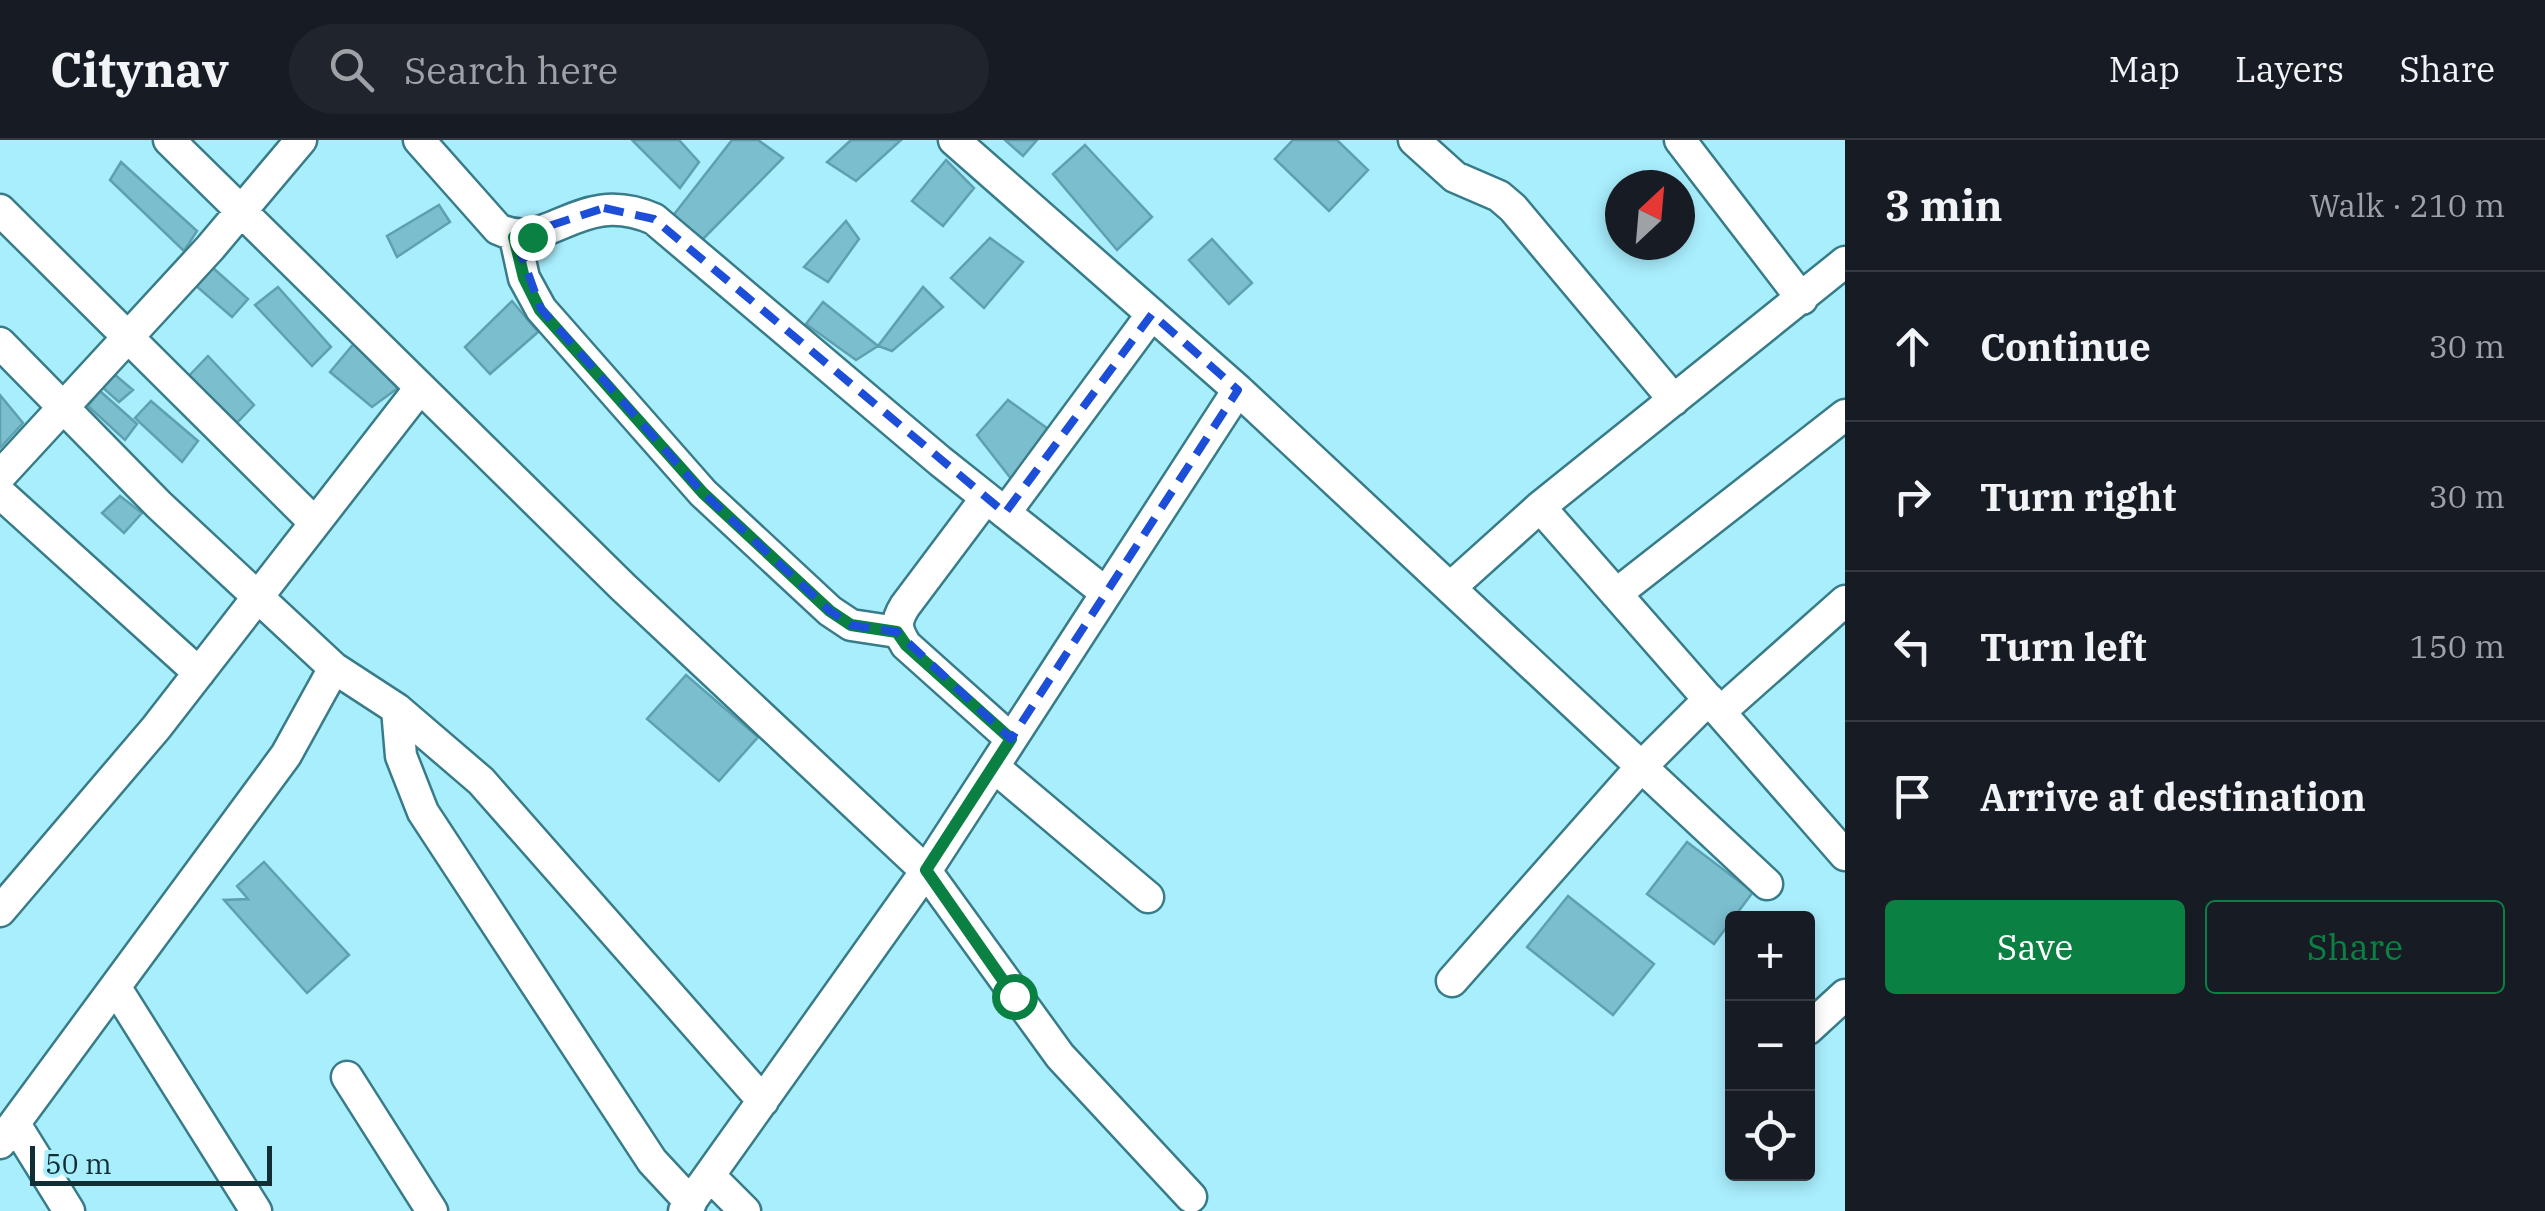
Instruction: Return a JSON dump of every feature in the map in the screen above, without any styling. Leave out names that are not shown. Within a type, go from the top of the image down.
[{"type":"street","points":[[169,140],[623,587],[926,870],[1060,1056],[1191,1197]]},
{"type":"street","points":[[0,476],[128,339],[300,140]]},
{"type":"street","points":[[419,140],[498,229],[514,237],[532,237],[575,214],[604,208],[633,210],[654,219],[1106,594]]},
{"type":"street","points":[[954,140],[1238,390],[1767,884]]},
{"type":"street","points":[[1414,140],[1447,171],[1499,196],[1512,208],[1674,400]]},
{"type":"street","points":[[1680,140],[1802,299]]},
{"type":"street","points":[[0,210],[315,523]]},
{"type":"street","points":[[514,237],[524,278],[540,310],[703,493],[830,611],[851,625],[897,632]]},
{"type":"street","points":[[1450,588],[1540,507],[1845,262]]},
{"type":"street","points":[[1011,739],[906,645],[897,632],[897,620],[1152,314]]},
{"type":"street","points":[[0,343],[334,668],[397,709],[480,781],[763,1101]]},
{"type":"street","points":[[0,911],[199,674],[420,388]]},
{"type":"street","points":[[397,709],[401,756],[423,812],[687,1207],[926,870],[1238,390]]},
{"type":"street","points":[[1616,594],[1845,415]]},
{"type":"street","points":[[0,494],[199,674]]},
{"type":"street","points":[[1540,507],[1845,855]]},
{"type":"street","points":[[1452,981],[1641,766],[1845,600]]},
{"type":"street","points":[[68,1211],[7,1133],[286,755],[334,668]]},
{"type":"street","points":[[994,767],[1148,897]]},
{"type":"street","points":[[116,988],[256,1211]]},
{"type":"street","points":[[1815,1023],[1845,995]]},
{"type":"street","points":[[347,1076],[432,1211]]},
{"type":"street","points":[[711,1177],[745,1211]]},
{"type":"highlighted area","points":[[604,208],[654,219],[1005,513],[1152,314],[1238,390],[1011,739],[897,632],[851,625],[830,611],[703,493],[541,309],[515,237]]},
{"type":"building","points":[[632,140],[679,140],[699,162],[680,188]]},
{"type":"building","points":[[732,140],[758,140],[783,158],[702,240],[672,217]]},
{"type":"building","points":[[851,140],[901,140],[856,181],[827,162]]},
{"type":"building","points":[[1005,140],[1037,140],[1023,156]]},
{"type":"building","points":[[1293,140],[1337,140],[1368,170],[1329,211],[1275,159]]},
{"type":"building","points":[[1085,145],[1152,217],[1117,250],[1053,174]]},
{"type":"building","points":[[946,160],[974,188],[943,226],[912,201]]},
{"type":"building","points":[[121,162],[197,231],[184,251],[110,180]]},
{"type":"building","points":[[439,205],[450,222],[397,257],[387,236]]},
{"type":"building","points":[[846,221],[859,239],[828,282],[804,267]]},
{"type":"building","points":[[990,238],[1023,262],[984,308],[951,278]]},
{"type":"building","points":[[1212,239],[1252,283],[1229,304],[1189,260]]},
{"type":"building","points":[[212,267],[248,299],[232,317],[195,285]]},
{"type":"building","points":[[278,287],[331,347],[312,366],[255,305]]},
{"type":"building","points":[[923,287],[943,307],[892,351],[878,346]]},
{"type":"building","points":[[512,301],[538,332],[490,374],[465,347]]},
{"type":"building","points":[[823,302],[878,346],[856,360],[806,324]]},
{"type":"building","points":[[356,341],[402,385],[372,407],[330,372]]},
{"type":"building","points":[[208,356],[254,405],[231,429],[185,380]]},
{"type":"building","points":[[114,374],[133,390],[119,402],[102,387]]},
{"type":"building","points":[[100,391],[137,424],[125,440],[88,406]]},
{"type":"building","points":[[0,395],[23,423],[0,448]]},
{"type":"building","points":[[1008,400],[1051,431],[1012,480],[977,435]]},
{"type":"building","points":[[151,401],[198,441],[182,462],[135,418]]},
{"type":"building","points":[[120,496],[142,513],[124,533],[102,513]]},
{"type":"building","points":[[686,675],[758,737],[719,781],[647,719]]},
{"type":"building","points":[[1687,842],[1753,892],[1739,911],[1725,911],[1725,929],[1714,944],[1647,894]]},
{"type":"building","points":[[264,862],[349,955],[307,993],[224,900],[248,899],[237,886]]},
{"type":"building","points":[[1568,896],[1654,964],[1613,1015],[1527,947]]},
{"type":"route","points":[[532,237],[514,237],[524,278],[540,310],[703,493],[830,611],[851,625],[897,632],[906,645],[1011,739],[926,870],[1014,996]]}]
